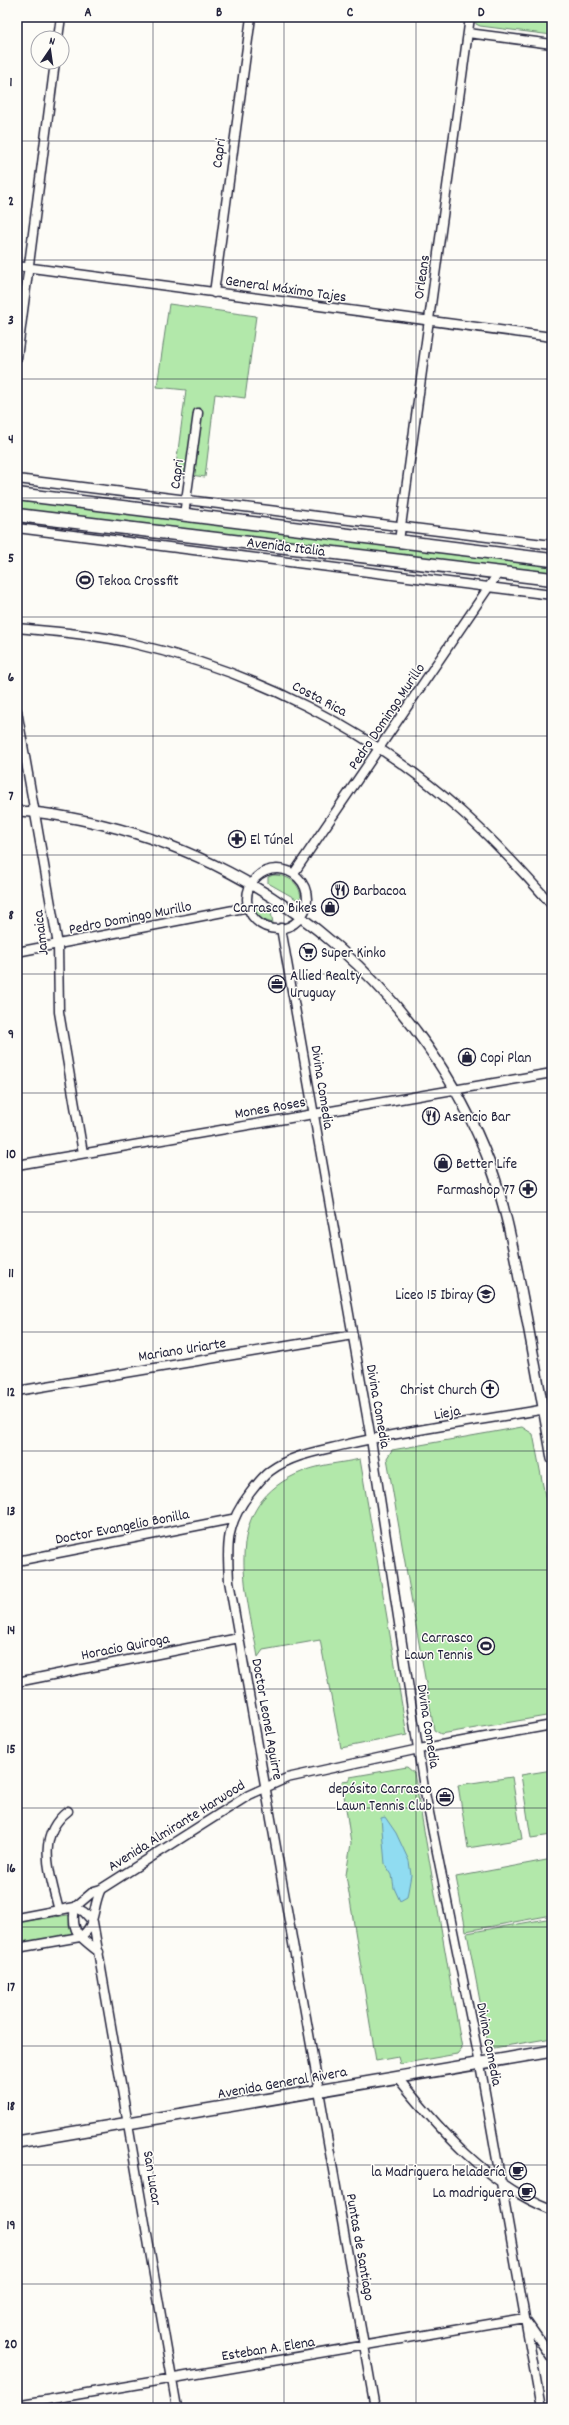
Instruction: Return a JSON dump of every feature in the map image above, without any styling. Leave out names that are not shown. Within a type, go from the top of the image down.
[{"type":"main road","name":"Avenida Italia","points":[[17,494],[552,560]]},
{"type":"main road","name":"Avenida Italia","points":[[17,515],[552,579]]},
{"type":"main road","name":"Avenida General Rivera","points":[[17,2142],[130,2124],[318,2090],[552,2051]]},
{"type":"street","points":[[59,30],[61,17]]},
{"type":"street","name":"Capri","points":[[214,293],[251,17]]},
{"type":"street","name":"Orleans","points":[[399,541],[470,17]]},
{"type":"street","points":[[468,33],[552,44]]},
{"type":"street","points":[[17,358],[54,70]]},
{"type":"street","name":"General Máximo Tajes","points":[[17,266],[214,293],[552,336]]},
{"type":"street","name":"Capri","points":[[184,515],[198,413]]},
{"type":"street","points":[[17,479],[552,545]]},
{"type":"street","points":[[136,509],[138,494]]},
{"type":"street","name":"Avenida Italia","points":[[17,528],[552,595]]},
{"type":"street","name":"Pedro Domingo Murillo","points":[[294,873],[381,748],[499,572]]},
{"type":"street","name":"Costa Rica","points":[[17,628],[90,636],[130,643],[233,673],[307,706],[381,748],[462,811],[516,864],[552,905]]},
{"type":"street","name":"Jamaica","points":[[17,711],[58,945],[59,1012],[83,1153]]},
{"type":"street","points":[[17,810],[35,811],[71,817],[161,841],[204,860],[251,884],[301,917],[382,988],[424,1041],[455,1089],[479,1136],[504,1209],[548,1409],[552,1459]]},
{"type":"street","points":[[278,868],[294,873],[306,890],[307,904],[301,917],[293,924],[281,928],[262,924],[252,914],[249,907],[248,896],[251,884],[259,875],[270,870],[278,868]]},
{"type":"street","name":"Pedro Domingo Murillo","points":[[17,952],[249,907]]},
{"type":"street","name":"Divina Comedia","points":[[281,928],[371,1439],[418,1749],[480,2064],[541,2408]]},
{"type":"street","name":"Mones Roses","points":[[17,1165],[552,1072]]},
{"type":"street","name":"Mariano Uriarte","points":[[17,1391],[352,1335]]},
{"type":"street","name":"Lieja","points":[[371,1439],[548,1409]]},
{"type":"street","name":"Doctor Leonel Aguirre","points":[[318,2090],[229,1581],[228,1557],[232,1519],[251,1491],[270,1471],[306,1454],[371,1439]]},
{"type":"street","name":"Doctor Evangelio Bonilla","points":[[17,1561],[232,1519]]},
{"type":"street","name":"Horacio Quiroga","points":[[17,1682],[239,1638]]},
{"type":"street","name":"Avenida Almirante Harwood","points":[[17,1918],[75,1907],[94,1890],[101,1889],[249,1795],[287,1778],[418,1749],[552,1725]]},
{"type":"street","points":[[59,1911],[49,1872],[48,1844],[56,1820],[68,1811]]},
{"type":"street","name":"Avenida Almirante Harwood","points":[[93,1922],[94,1907],[101,1889]]},
{"type":"street","points":[[17,1948],[80,1937],[88,1932],[93,1922],[84,1912],[75,1907],[74,1925],[80,1937],[99,1952]]},
{"type":"street","name":"San Lucar","points":[[93,1922],[130,2124],[177,2408]]},
{"type":"street","points":[[397,2077],[454,2142],[501,2184],[552,2210]]},
{"type":"street","name":"Puntas de Santiago","points":[[318,2090],[375,2408]]},
{"type":"street","points":[[524,2318],[552,2358]]},
{"type":"street","name":"Esteban A. Elena","points":[[17,2405],[172,2377],[364,2347],[524,2318]]},
{"type":"green space","points":[[475,17],[552,17],[552,35],[480,26],[476,24]]},
{"type":"green space","points":[[169,304],[256,316],[245,398],[215,394],[205,477],[175,473],[186,390],[157,387]]},
{"type":"green space","points":[[17,500],[552,564],[552,573],[17,510]]},
{"type":"green space","points":[[273,875],[283,876],[295,883],[301,896],[298,900],[268,883],[268,877]]},
{"type":"green space","points":[[264,906],[270,907],[273,923],[260,919],[254,912],[255,908]]},
{"type":"green space","name":"Carrasco Lawn Tennis","points":[[522,1427],[533,1434],[552,1532],[552,1543],[546,1544],[552,1576],[552,1715],[441,1734],[434,1730],[387,1458],[392,1450]]},
{"type":"green space","points":[[360,1459],[407,1735],[341,1748],[320,1640],[263,1650],[258,1657],[248,1604],[244,1551],[248,1527],[259,1505],[277,1486],[304,1471],[325,1465]]},
{"type":"green space","points":[[407,1767],[414,1773],[462,2048],[457,2054],[400,2064],[398,2057],[376,2061],[346,1875],[351,1843],[342,1781],[350,1780],[350,1777]]},
{"type":"green space","points":[[552,1770],[552,1835],[531,1838],[521,1775]]},
{"type":"green space","points":[[512,1777],[522,1839],[468,1848],[458,1785]]},
{"type":"green space","points":[[552,1859],[552,1915],[466,1931],[456,1877]]},
{"type":"green space","points":[[68,1915],[70,1917],[69,1925],[72,1932],[70,1935],[17,1943],[17,1922]]},
{"type":"green space","points":[[552,1918],[552,2038],[494,2048],[488,2043],[467,1933]]},
{"type":"water","points":[[385,1817],[396,1833],[409,1861],[411,1875],[407,1897],[400,1901],[394,1888],[392,1875],[385,1864],[381,1818]]},
{"type":"place","name":"Tekoa Crossfit","points":[[85,580]]},
{"type":"place","name":"El Túnel","points":[[237,839]]},
{"type":"place","name":"Barbacoa","points":[[340,890]]},
{"type":"place","name":"Carrasco Bikes","points":[[330,907]]},
{"type":"place","name":"Super Kinko","points":[[308,952]]},
{"type":"place","name":"Allied Realty Uruguay","points":[[277,984]]},
{"type":"place","name":"Copi Plan","points":[[467,1057]]},
{"type":"place","name":"Asencio Bar","points":[[431,1116]]},
{"type":"place","name":"Better Life","points":[[443,1163]]},
{"type":"place","name":"Farmashop 77","points":[[528,1189]]},
{"type":"place","name":"Liceo 15 Ibiray","points":[[486,1294]]},
{"type":"place","name":"Christ Church","points":[[490,1389]]},
{"type":"place","name":"Carrasco Lawn Tennis","points":[[486,1646]]},
{"type":"place","name":"depósito Carrasco Lawn Tennis Club","points":[[445,1797]]},
{"type":"place","name":"la Madriguera heladería","points":[[518,2171]]},
{"type":"place","name":"La madriguera","points":[[527,2192]]}]
